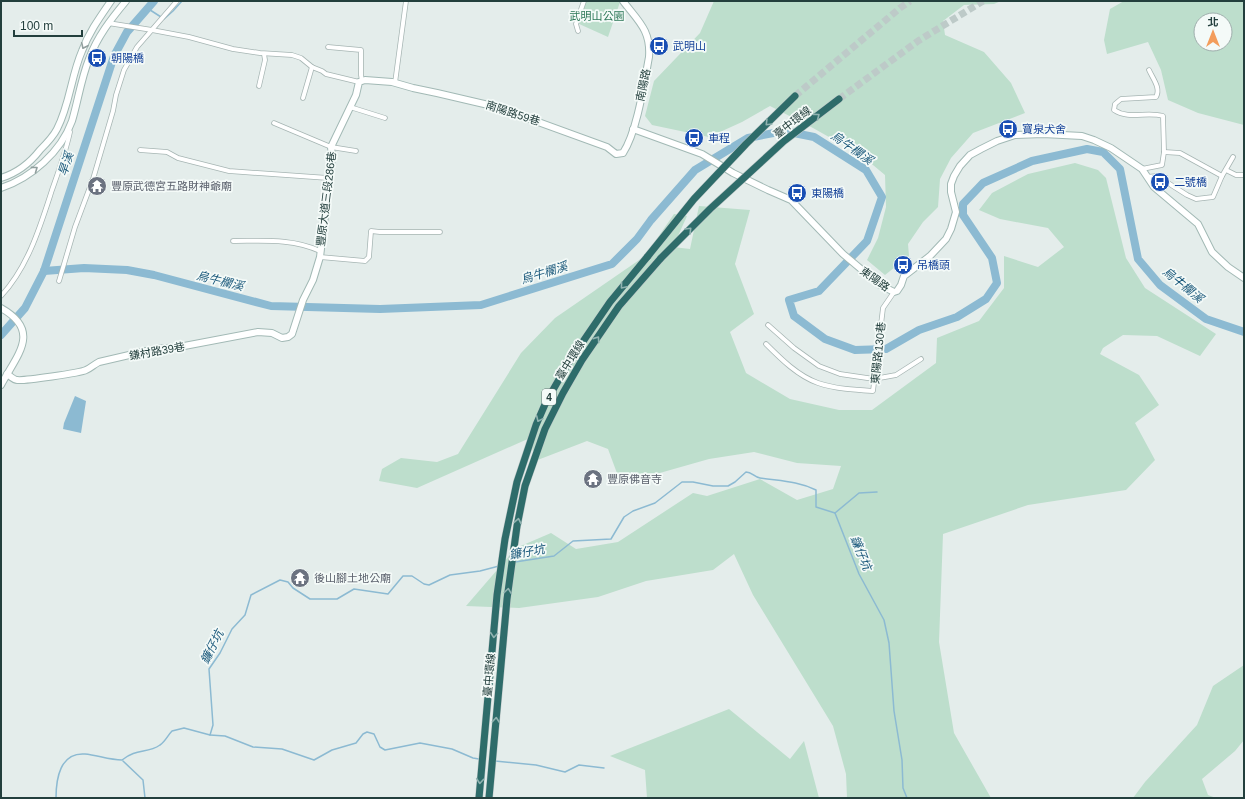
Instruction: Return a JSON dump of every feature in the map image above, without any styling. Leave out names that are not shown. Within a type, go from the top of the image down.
[{"type":"highway","name":"臺中環線","points":[[479,798],[501,565],[505,539],[517,482],[536,425],[546,402],[569,362],[610,302],[694,199],[746,144],[795,96]]},
{"type":"highway","name":"臺中環線","points":[[489,798],[507,599],[517,526],[525,486],[545,428],[582,360],[620,306],[661,258],[710,209],[784,141],[839,99]]},
{"type":"street","points":[[1,178],[15,172],[33,159],[57,130],[67,104],[75,71],[82,51],[95,24],[111,1]]},
{"type":"street","points":[[1,188],[20,180],[40,165],[50,156],[66,134],[71,122],[88,60],[108,23],[126,1]]},
{"type":"street","points":[[59,281],[65,256],[93,179],[124,70],[137,47],[150,29],[177,1]]},
{"type":"street","points":[[395,83],[406,1]]},
{"type":"street","points":[[578,31],[576,24],[584,1]]},
{"type":"street","name":"南陽路","points":[[624,1],[646,32],[650,47],[633,129],[625,150]]},
{"type":"street","points":[[108,23],[150,29],[189,37],[233,49],[264,54],[292,54],[326,74],[361,81],[361,50],[328,47]]},
{"type":"street","points":[[259,86],[265,60],[264,54]]},
{"type":"street","points":[[303,98],[312,66]]},
{"type":"street","points":[[1142,169],[1162,165],[1164,152],[1163,116],[1158,114],[1133,116],[1114,110],[1115,104],[1121,99],[1156,97],[1158,88],[1149,70]]},
{"type":"street","name":"南陽路59巷","points":[[361,81],[378,80],[395,83],[497,107],[607,147],[616,154],[623,154],[625,150]]},
{"type":"street","name":"豐原大道三段286巷","points":[[298,314],[302,300],[314,280],[320,254],[332,147],[361,81]]},
{"type":"street","points":[[350,107],[385,118]]},
{"type":"street","points":[[274,123],[332,147],[356,151]]},
{"type":"street","name":"東陽路","points":[[633,129],[694,151],[733,173],[791,200],[855,265],[880,285],[894,292],[897,291],[901,285],[904,276],[930,256],[946,239],[951,230],[956,212],[951,192],[951,184],[960,166],[970,155],[997,141],[1015,135],[1043,134],[1082,136],[1111,148],[1142,169],[1154,187],[1198,224],[1216,257],[1244,278]]},
{"type":"street","points":[[1,296],[20,271],[36,240],[64,156],[70,132]]},
{"type":"street","points":[[140,150],[167,152],[178,158],[229,171],[328,178]]},
{"type":"street","points":[[1164,152],[1180,153],[1222,176]]},
{"type":"street","points":[[1147,177],[1157,176],[1196,199],[1213,197],[1222,176],[1233,157]]},
{"type":"street","points":[[1226,170],[1236,175],[1244,175]]},
{"type":"street","points":[[233,241],[287,241],[311,246],[320,254],[365,261],[369,257],[371,231],[440,232]]},
{"type":"street","name":"東陽路130巷","points":[[766,344],[782,360],[803,375],[818,383],[838,388],[874,392],[874,379],[883,308],[894,292]]},
{"type":"street","points":[[1,308],[10,313],[18,321],[22,330],[24,343],[1,384]]},
{"type":"street","name":"鎌村路39巷","points":[[7,374],[16,380],[30,380],[75,373],[87,370],[92,365],[99,362],[155,349],[179,347],[258,332],[272,333],[282,338],[288,337],[292,334],[298,314]]},
{"type":"street","points":[[768,325],[794,348],[820,366],[840,374],[874,379],[896,375],[921,359]]},
{"type":"street","points":[[1,378],[7,374]]},
{"type":"green space","name":"武明山公園","points":[[585,1],[620,1],[608,37],[577,23]]},
{"type":"green space","points":[[714,1],[1001,1],[994,4],[964,5],[943,21],[945,35],[984,52],[1011,83],[1025,113],[973,133],[951,158],[940,179],[938,207],[923,222],[908,244],[909,256],[885,275],[867,260],[878,238],[886,207],[885,175],[861,155],[770,106],[742,122],[709,137],[652,125],[645,116],[654,81],[700,33]]},
{"type":"green space","points":[[1124,1],[1244,1],[1244,125],[1198,113],[1168,100],[1161,70],[1148,42],[1107,54],[1104,40],[1110,9]]},
{"type":"green space","points":[[1075,163],[1098,170],[1106,178],[1126,258],[1145,288],[1216,334],[1200,356],[1157,336],[1123,335],[1103,348],[1100,354],[1139,375],[1159,405],[1135,423],[1155,460],[1126,490],[1028,505],[943,534],[939,642],[954,733],[991,798],[847,798],[846,774],[833,726],[753,595],[734,554],[713,570],[646,581],[598,597],[519,608],[466,606],[516,548],[551,533],[576,549],[618,542],[693,493],[707,496],[760,479],[797,500],[833,489],[841,466],[797,463],[754,452],[709,459],[621,484],[608,449],[587,441],[535,461],[530,438],[417,488],[379,481],[382,469],[401,458],[437,462],[458,454],[521,353],[555,318],[645,256],[674,214],[687,216],[673,247],[690,249],[699,206],[750,210],[735,264],[754,314],[730,332],[746,373],[790,399],[839,410],[872,410],[936,363],[937,338],[979,321],[1004,288],[1004,256],[1038,267],[1064,247],[1048,228],[1000,219],[979,210],[992,193],[1028,174]]},
{"type":"green space","points":[[1244,665],[1244,740],[1235,751],[1202,779],[1208,795],[1216,798],[1133,798],[1145,782],[1197,725],[1213,686]]},
{"type":"green space","points":[[729,709],[790,759],[804,741],[819,798],[647,798],[645,770],[610,756]]},
{"type":"water","points":[[75,396],[86,401],[81,433],[63,429]]},
{"type":"waterway","name":"旱溪","points":[[1,335],[25,308],[44,271],[114,56],[127,32],[154,1]]},
{"type":"waterway","points":[[164,19],[182,1]]},
{"type":"waterway","points":[[147,8],[161,17]]},
{"type":"waterway","name":"烏牛欄溪","points":[[44,271],[84,268],[127,270],[154,275],[271,306],[380,309],[481,305],[612,264],[637,239],[651,220],[695,170],[748,138],[784,131],[814,137],[866,170],[882,197],[867,241],[819,291],[789,300],[794,316],[825,339],[855,350],[886,349],[919,330],[957,317],[986,299],[997,283],[992,258],[963,215],[963,204],[983,183],[1032,161],[1087,149],[1103,152],[1120,169],[1138,259],[1160,285],[1206,319],[1244,332]]},
{"type":"waterway","name":"鐮仔坑","points":[[515,562],[554,556],[573,541],[611,539],[624,517],[633,511],[655,503],[682,482],[693,482],[713,486],[728,486],[746,472],[756,477],[795,483],[816,490],[816,507],[835,513]]},
{"type":"waterway","points":[[835,513],[859,493],[877,492]]},
{"type":"waterway","name":"鐮仔坑","points":[[835,513],[859,574],[884,620],[889,643],[894,711],[902,760],[903,788],[907,798]]},
{"type":"waterway","name":"鐮仔坑","points":[[56,798],[57,783],[61,768],[70,757],[85,754],[122,760],[137,752],[155,748],[160,745],[172,731],[184,728],[210,735],[213,725],[209,669],[220,653],[232,629],[245,615],[251,595],[280,580],[288,582],[293,588],[310,599],[337,599],[354,589],[388,594],[403,576],[412,576],[424,584],[429,585],[450,575],[480,571],[499,566]]},
{"type":"waterway","points":[[210,735],[225,736],[253,747],[282,749],[314,760],[332,750],[356,743],[363,734],[367,732],[374,734],[380,747],[385,750],[420,743],[452,749],[479,759]]},
{"type":"waterway","points":[[123,761],[143,780],[145,798]]},
{"type":"waterway","points":[[495,761],[536,765],[565,772],[579,765],[604,768]]},
{"type":"tunnel","points":[[795,96],[910,1]]},
{"type":"tunnel","points":[[839,99],[918,41],[983,1]]},
{"type":"place","name":"武明山","points":[[659,46]]},
{"type":"place","name":"朝陽橋","points":[[97,58]]},
{"type":"place","name":"寶泉犬舍","points":[[1008,129]]},
{"type":"place","name":"車程","points":[[694,138]]},
{"type":"place","name":"二號橋","points":[[1160,182]]},
{"type":"place","name":"豐原武德宮五路財神爺廟","points":[[97,186]]},
{"type":"place","name":"東陽橋","points":[[797,193]]},
{"type":"place","name":"吊橋頭","points":[[903,265]]},
{"type":"place","name":"豐原佛音寺","points":[[593,479]]},
{"type":"place","name":"後山腳土地公廟","points":[[300,578]]}]
